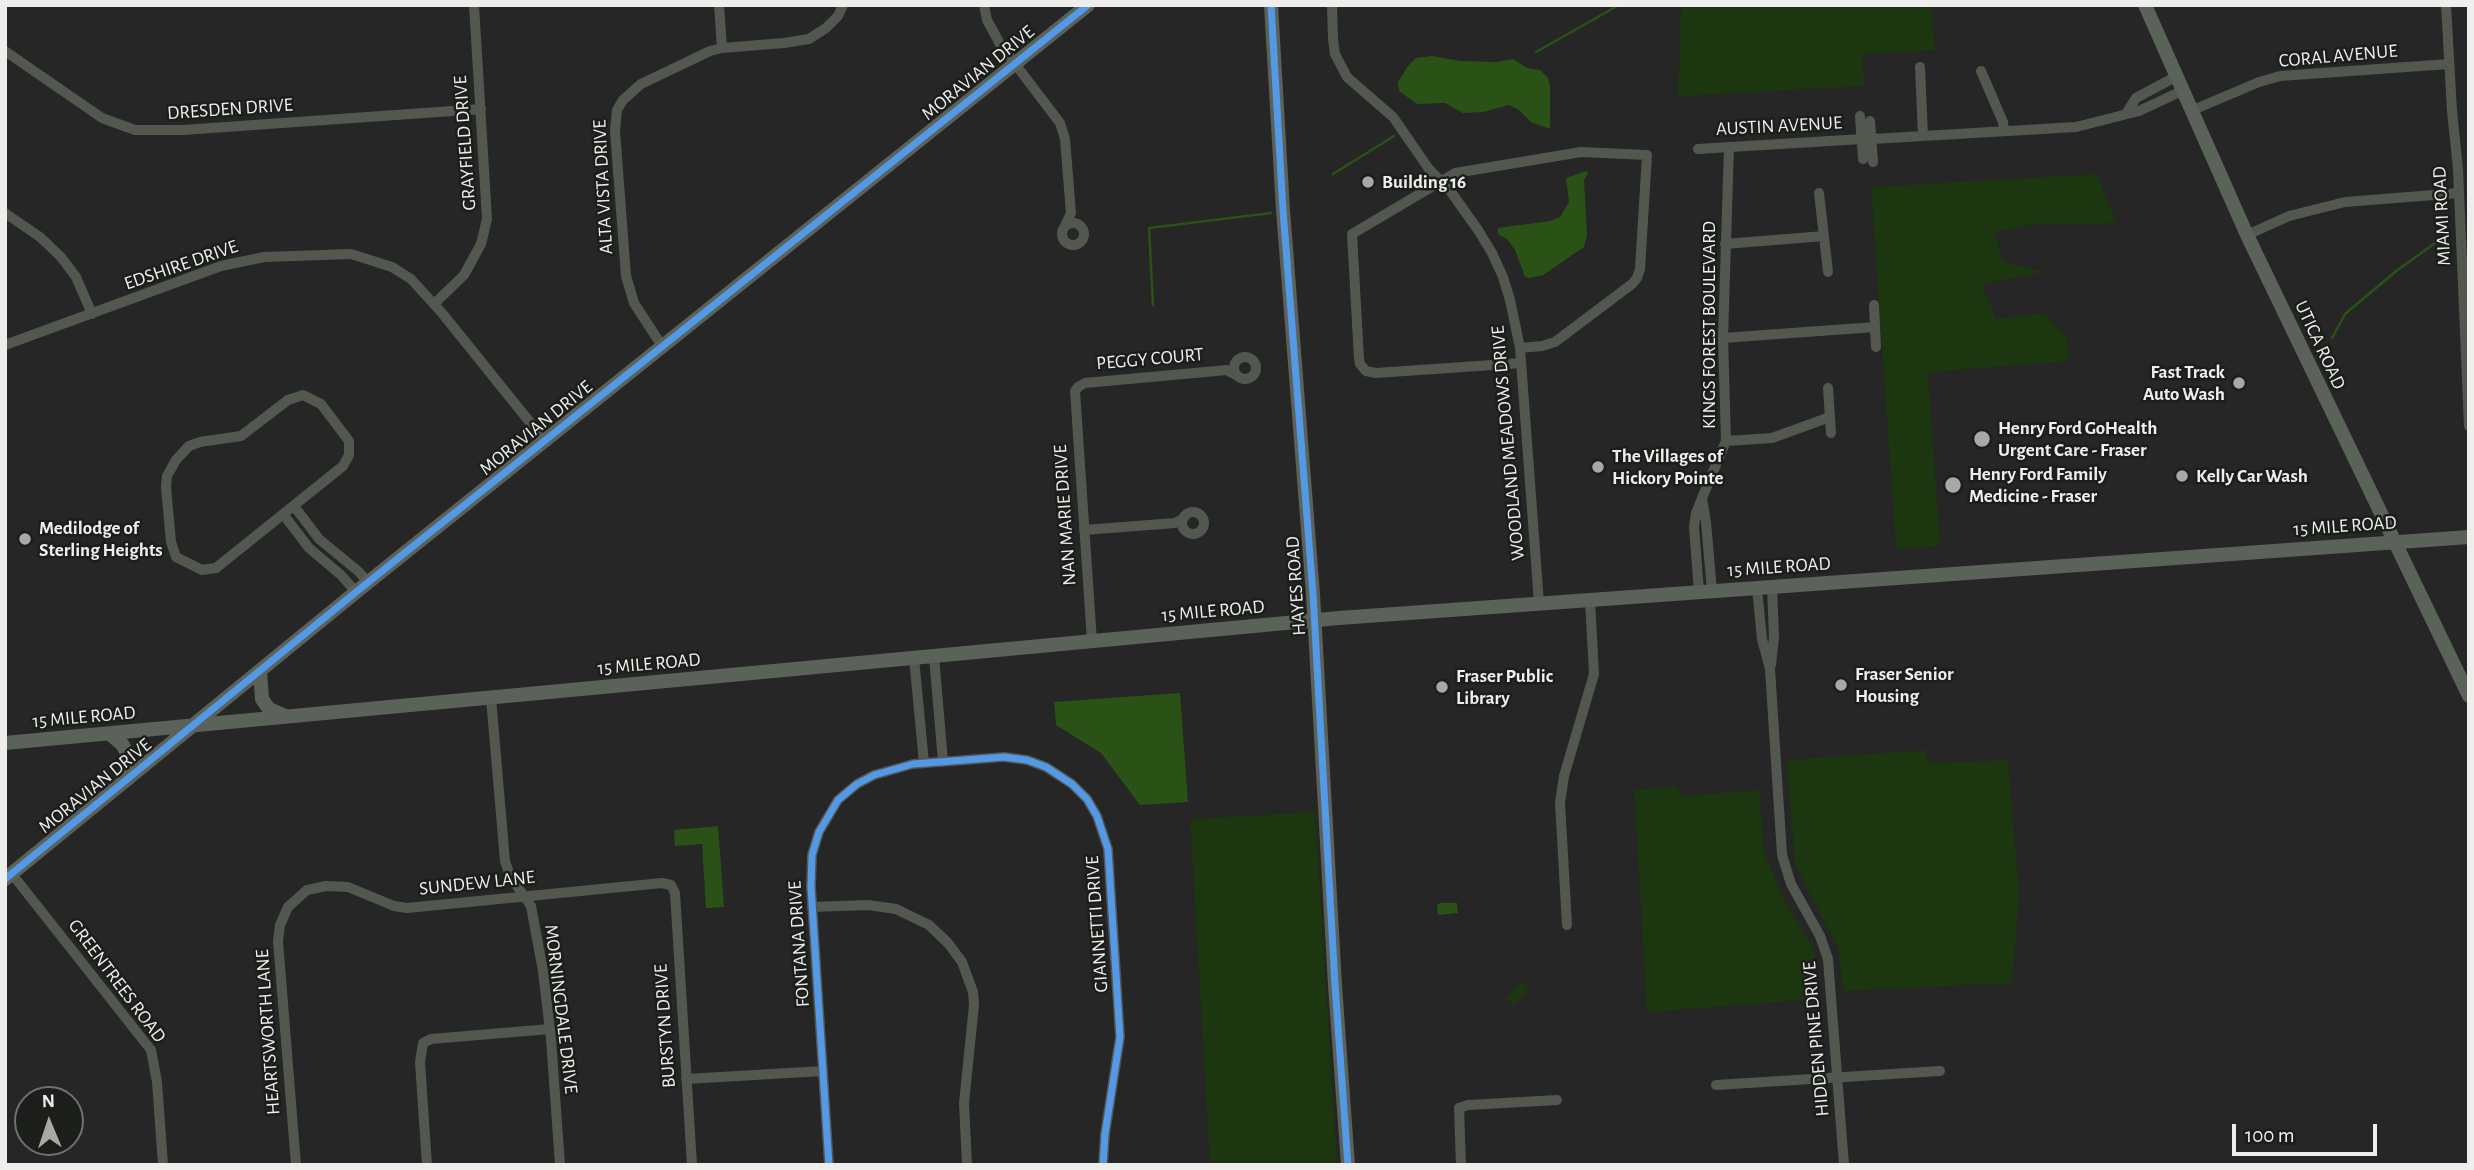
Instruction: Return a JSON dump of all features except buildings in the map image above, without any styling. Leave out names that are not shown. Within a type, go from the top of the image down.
[{"type":"main road","name":"MORAVIAN DRIVE","points":[[8,876],[368,582],[1088,5]]},
{"type":"main road","name":"HAYES ROAD","points":[[1271,5],[1283,210],[1314,621],[1348,1165]]},
{"type":"main road","name":"UTICA ROAD","points":[[2145,5],[2247,235],[2469,696]]},
{"type":"main road","name":"15 MILE ROAD","points":[[5,743],[1314,621],[2469,537]]},
{"type":"main road","points":[[260,672],[260,691],[264,704],[275,713],[289,717]]},
{"type":"main road","points":[[110,734],[127,753],[128,779]]},
{"type":"street","name":"GRAYFIELD DRIVE","points":[[435,303],[464,275],[481,244],[488,209],[474,5]]},
{"type":"street","points":[[719,5],[722,48]]},
{"type":"street","name":"ALTA VISTA DRIVE","points":[[663,346],[634,303],[626,276],[615,131],[617,110],[622,100],[641,84],[696,57],[722,48],[809,39],[838,16],[843,5]]},
{"type":"street","points":[[984,5],[990,29],[1060,123],[1065,139],[1071,213],[1083,230],[1079,243],[1065,242],[1062,235],[1071,213]]},
{"type":"street","name":"WOODLAND MEADOWS DRIVE","points":[[1332,5],[1335,54],[1348,77],[1393,117],[1439,181],[1451,192],[1492,253],[1510,300],[1520,348],[1539,603]]},
{"type":"street","name":"MIAMI ROAD","points":[[2446,5],[2449,64],[2464,169],[2459,193],[2469,426]]},
{"type":"street","name":"DRESDEN DRIVE","points":[[5,51],[102,118],[135,130],[183,130],[481,109]]},
{"type":"street","name":"CORAL AVENUE","points":[[2193,110],[2280,76],[2449,64]]},
{"type":"street","points":[[1920,67],[1923,136]]},
{"type":"street","points":[[1981,71],[2004,122],[2004,131]]},
{"type":"street","points":[[2126,114],[2136,98],[2177,76]]},
{"type":"street","name":"AUSTIN AVENUE","points":[[1698,149],[2076,127],[2126,114],[2184,90]]},
{"type":"street","points":[[1865,119],[1868,160]]},
{"type":"street","name":"KINGS FOREST BOULEVARD","points":[[1706,592],[1694,527],[1696,513],[1726,441],[1723,338],[1729,147]]},
{"type":"street","points":[[1520,348],[1555,342],[1637,278],[1640,269],[1647,155],[1581,152],[1455,173],[1352,234],[1360,365],[1366,371],[1376,373],[1521,363]]},
{"type":"street","points":[[2247,235],[2289,216],[2345,202],[2459,193]]},
{"type":"street","points":[[1819,194],[1828,272]]},
{"type":"street","points":[[5,213],[40,237],[61,257],[76,277],[92,314]]},
{"type":"street","points":[[1065,226],[1072,223],[1079,225]]},
{"type":"street","points":[[1725,244],[1824,236]]},
{"type":"street","name":"EDSHIRE DRIVE","points":[[5,345],[221,266],[264,257],[351,254],[392,267],[411,279],[435,303],[545,441]]},
{"type":"street","points":[[1874,305],[1876,347]]},
{"type":"street","points":[[1723,338],[1875,327]]},
{"type":"street","points":[[1248,357],[1256,364],[1256,372],[1244,379],[1238,376],[1235,370],[1236,363],[1241,358],[1248,357]]},
{"type":"street","name":"PEGGY COURT","points":[[1078,387],[1085,383],[1227,370],[1236,363]]},
{"type":"street","name":"PEGGY COURT","points":[[1227,370],[1238,376]]},
{"type":"street","name":"NAN MARIE DRIVE","points":[[1078,387],[1075,396],[1092,641]]},
{"type":"street","points":[[1828,388],[1831,433]]},
{"type":"street","points":[[308,396],[321,404],[347,437],[350,450],[343,466],[284,514],[220,565],[202,570],[183,562],[176,557],[172,549],[167,476],[176,460],[189,446],[241,436],[288,400],[308,396]]},
{"type":"street","points":[[1726,441],[1772,438],[1830,417]]},
{"type":"street","points":[[294,506],[319,539],[368,582]]},
{"type":"street","points":[[284,514],[309,548],[341,575],[356,592]]},
{"type":"street","points":[[1084,530],[1181,523]]},
{"type":"street","name":"HIDDEN PINE DRIVE","points":[[1764,587],[1762,639],[1770,668],[1782,855],[1791,884],[1825,949],[1844,1165]]},
{"type":"street","points":[[1567,925],[1560,803],[1564,776],[1594,674],[1590,600]]},
{"type":"street","points":[[933,656],[943,762]]},
{"type":"street","points":[[914,658],[924,763]]},
{"type":"street","name":"MORNINGDALE DRIVE","points":[[491,698],[502,844],[510,876],[531,906],[536,932],[550,1029],[560,1165]]},
{"type":"street","name":"GIANNETTI DRIVE","points":[[943,762],[1004,757],[1027,760],[1045,767],[1072,784],[1087,799],[1097,816],[1108,849],[1120,1017],[1120,1037],[1103,1165]]},
{"type":"street","name":"FONTANA DRIVE","points":[[829,1165],[812,907],[812,855],[819,832],[830,811],[848,791],[865,779],[886,770],[943,762]]},
{"type":"street","name":"GREENTREES ROAD","points":[[8,876],[151,1049],[157,1082],[163,1165]]},
{"type":"street","name":"SUNDEW LANE","points":[[294,900],[307,890],[326,886],[348,887],[394,906],[407,908],[523,895],[662,883],[671,885]]},
{"type":"street","name":"BURSTYN DRIVE","points":[[671,885],[674,893],[692,1165]]},
{"type":"street","name":"HEARTSWORTH LANE","points":[[294,900],[283,915],[278,941],[296,1165]]},
{"type":"street","points":[[812,907],[868,905],[896,909],[929,925],[948,943],[962,962],[973,992],[974,1005],[964,1102],[967,1165]]},
{"type":"street","points":[[427,1165],[420,1062],[423,1043],[431,1039],[550,1029]]},
{"type":"street","points":[[686,1079],[823,1071]]},
{"type":"street","points":[[1716,1086],[1940,1071]]},
{"type":"street","points":[[1461,1165],[1459,1108],[1468,1105],[1557,1100]]},
{"type":"shaded area","points":[[1681,5],[1931,5],[1935,50],[1862,54],[1864,86],[1678,98]]},
{"type":"shaded area","points":[[1432,56],[1460,61],[1496,62],[1513,59],[1527,68],[1540,70],[1548,78],[1550,86],[1550,129],[1531,122],[1519,110],[1509,105],[1483,112],[1463,113],[1445,103],[1417,104],[1399,91],[1398,82],[1416,58]]},
{"type":"shaded area","points":[[1586,171],[1588,173],[1584,180],[1587,236],[1584,247],[1543,275],[1525,277],[1515,250],[1508,240],[1498,234],[1498,228],[1550,221],[1560,217],[1569,202],[1566,178]]},
{"type":"shaded area","points":[[2097,174],[2116,223],[2035,224],[1995,232],[2002,261],[2044,272],[1982,284],[1996,319],[2044,313],[2067,338],[2069,361],[1928,372],[1940,546],[1896,549],[1871,187]]},
{"type":"shaded area","points":[[1180,693],[1188,802],[1140,805],[1101,753],[1056,725],[1054,702]]},
{"type":"shaded area","points":[[1926,750],[1928,763],[2008,760],[2019,894],[2012,983],[1843,991],[1839,950],[1795,865],[1787,760]]},
{"type":"shaded area","points":[[1677,787],[1680,796],[1759,790],[1764,853],[1784,899],[1815,951],[1818,999],[1647,1012],[1634,790]]},
{"type":"shaded area","points":[[1315,812],[1337,1165],[1210,1165],[1190,819]]},
{"type":"shaded area","points":[[718,826],[724,907],[706,908],[702,844],[675,846],[674,830]]},
{"type":"shaded area","points":[[1457,903],[1458,913],[1438,915],[1437,905]]},
{"type":"shaded area","points":[[1521,982],[1529,989],[1514,1005],[1506,998]]},
{"type":"waterway","points":[[1536,52],[1619,5]]},
{"type":"waterway","points":[[1333,174],[1394,136]]},
{"type":"waterway","points":[[1153,305],[1149,228],[1271,213]]},
{"type":"waterway","points":[[2332,338],[2345,314],[2395,272],[2442,238]]},
{"type":"cycle path","points":[[5,879],[356,592],[1088,5]]},
{"type":"cycle path","points":[[1271,5],[1283,210],[1313,594],[1348,1165]]},
{"type":"cycle path","points":[[829,1165],[811,887],[812,855],[819,832],[838,800],[857,784],[874,775],[913,764],[1004,757],[1027,760],[1046,767],[1072,784],[1087,799],[1097,816],[1108,849],[1120,1037],[1103,1165]]},
{"type":"place","name":"Building 16","points":[[1368,182]]},
{"type":"place","name":"Fast Track Auto Wash","points":[[2239,383]]},
{"type":"place","name":"Henry Ford GoHealth Urgent Care - Fraser","points":[[1982,439]]},
{"type":"place","name":"The Villages of Hickory Pointe","points":[[1598,467]]},
{"type":"place","name":"Kelly Car Wash","points":[[2182,476]]},
{"type":"place","name":"Henry Ford Family Medicine - Fraser","points":[[1953,485]]},
{"type":"place","name":"Medilodge of Sterling Heights","points":[[25,539]]},
{"type":"place","name":"Fraser Senior Housing","points":[[1841,685]]},
{"type":"place","name":"Fraser Public Library","points":[[1442,687]]}]
